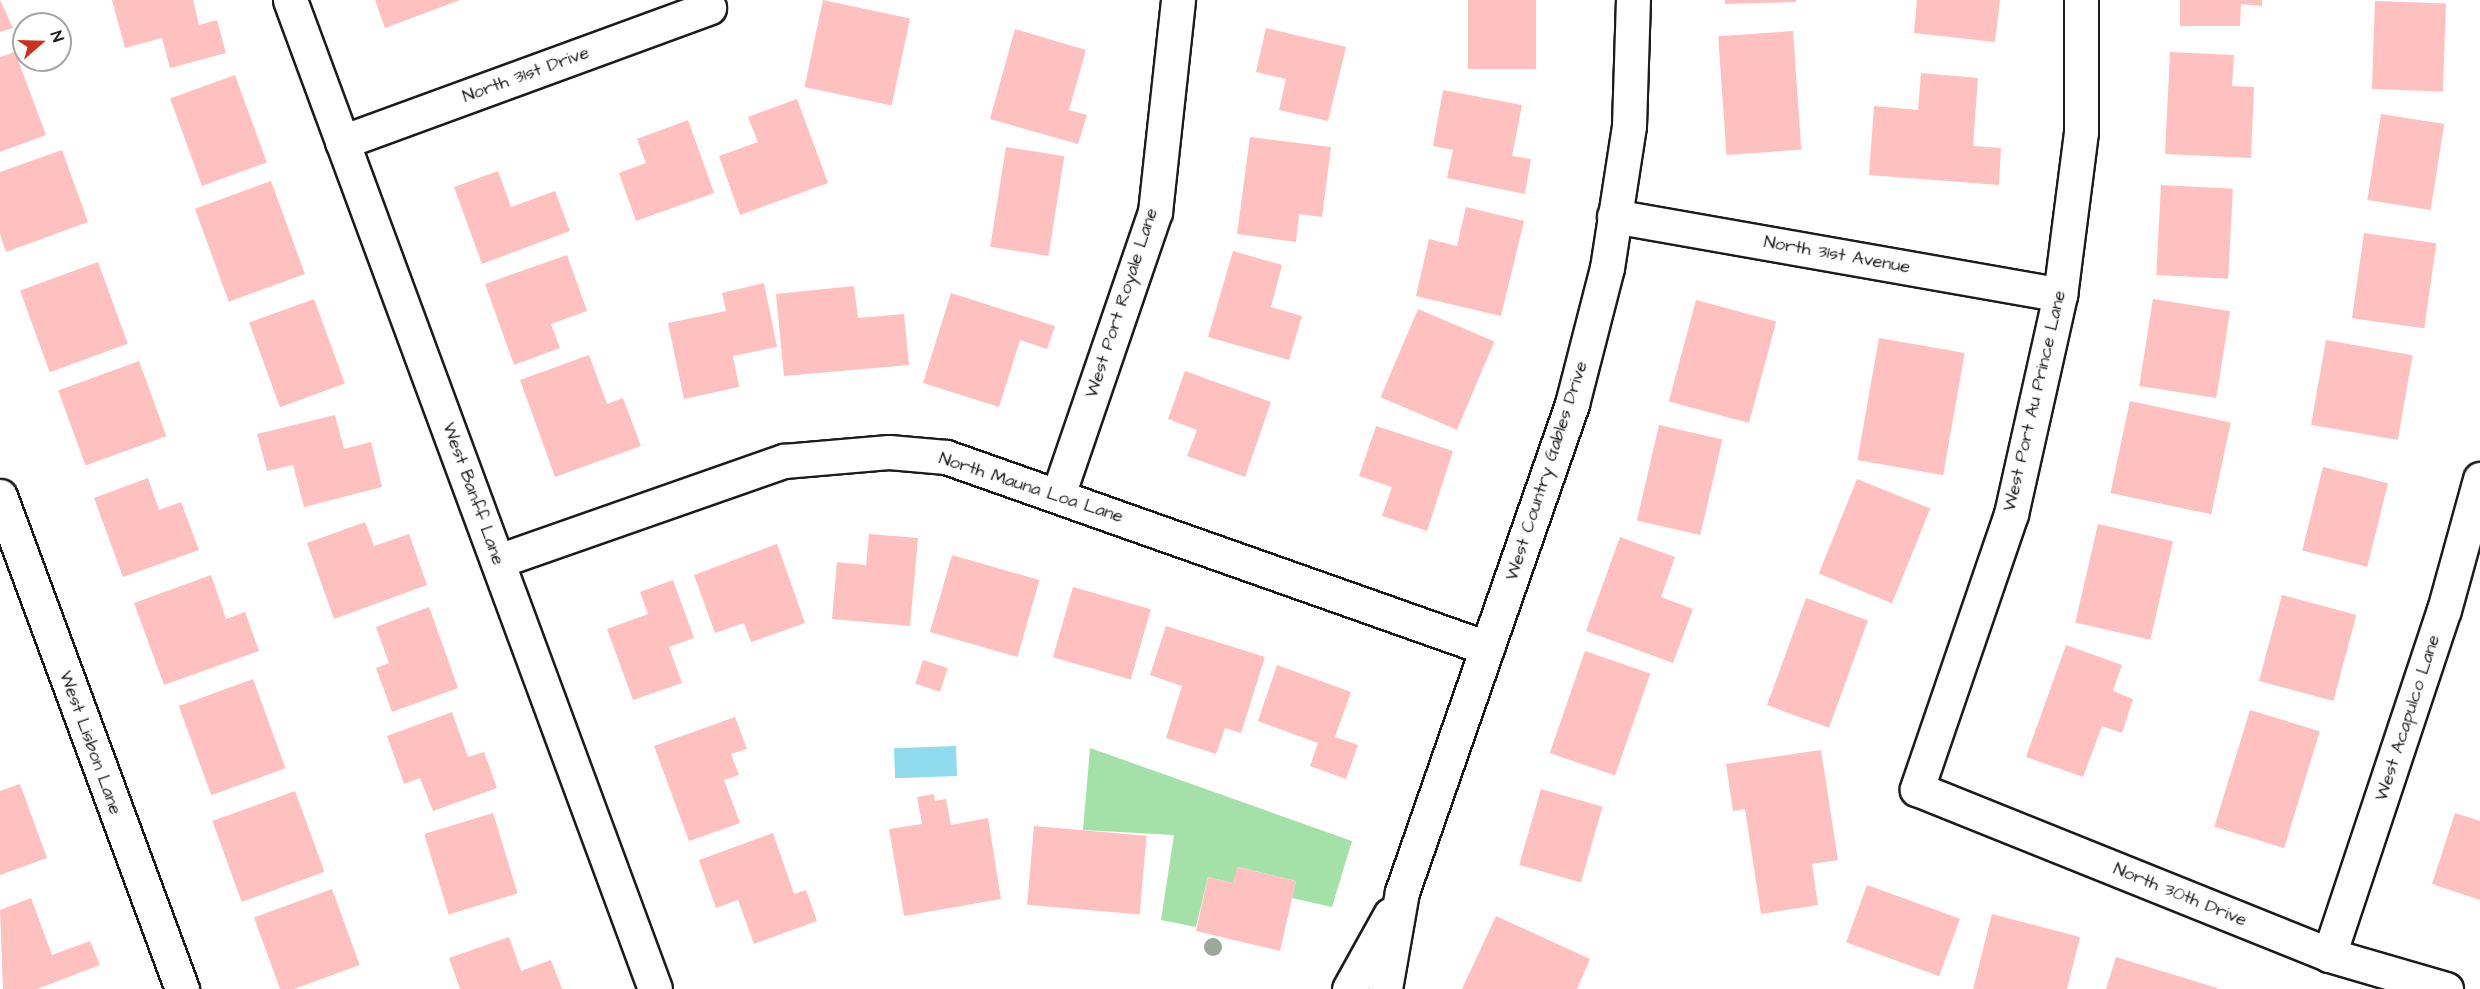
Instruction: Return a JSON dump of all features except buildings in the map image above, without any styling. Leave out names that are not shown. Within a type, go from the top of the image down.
[{"type":"street","name":"West Banff Lane","points":[[290,0],[655,989]]},
{"type":"street","name":"West Port Royale Lane","points":[[1058,495],[1155,212],[1178,0]]},
{"type":"street","name":"West Country Gables Drive","points":[[1385,989],[1402,892],[1572,404],[1614,216],[1629,126],[1633,0]]},
{"type":"street","name":"West Port Au Prince Lane","points":[[1917,789],[2011,514],[2060,295],[2081,132],[2081,0]]},
{"type":"street","name":"North 31st Drive","points":[[342,141],[710,8]]},
{"type":"street","name":"North 31st Avenue","points":[[1614,216],[2060,295]]},
{"type":"street","name":"North Mauna Loa Lane","points":[[498,561],[725,478],[795,460],[889,452],[946,457],[1488,648]]},
{"type":"street","name":"West Acapulco Lane","points":[[2329,955],[2444,610],[2480,479]]},
{"type":"street","name":"West Lisbon Lane","points":[[0,496],[182,989]]},
{"type":"street","name":"North 30th Drive","points":[[1917,789],[2329,955],[2446,989]]},
{"type":"street","name":"West Country Gables Drive","points":[[1348,989],[1402,892]]},
{"type":"green space","points":[[1090,748],[1352,841],[1332,907],[1292,898],[1296,881],[1238,867],[1233,883],[1208,877],[1196,927],[1161,920],[1174,835],[1083,830]]},
{"type":"water","points":[[956,746],[957,776],[895,778],[894,748]]}]
